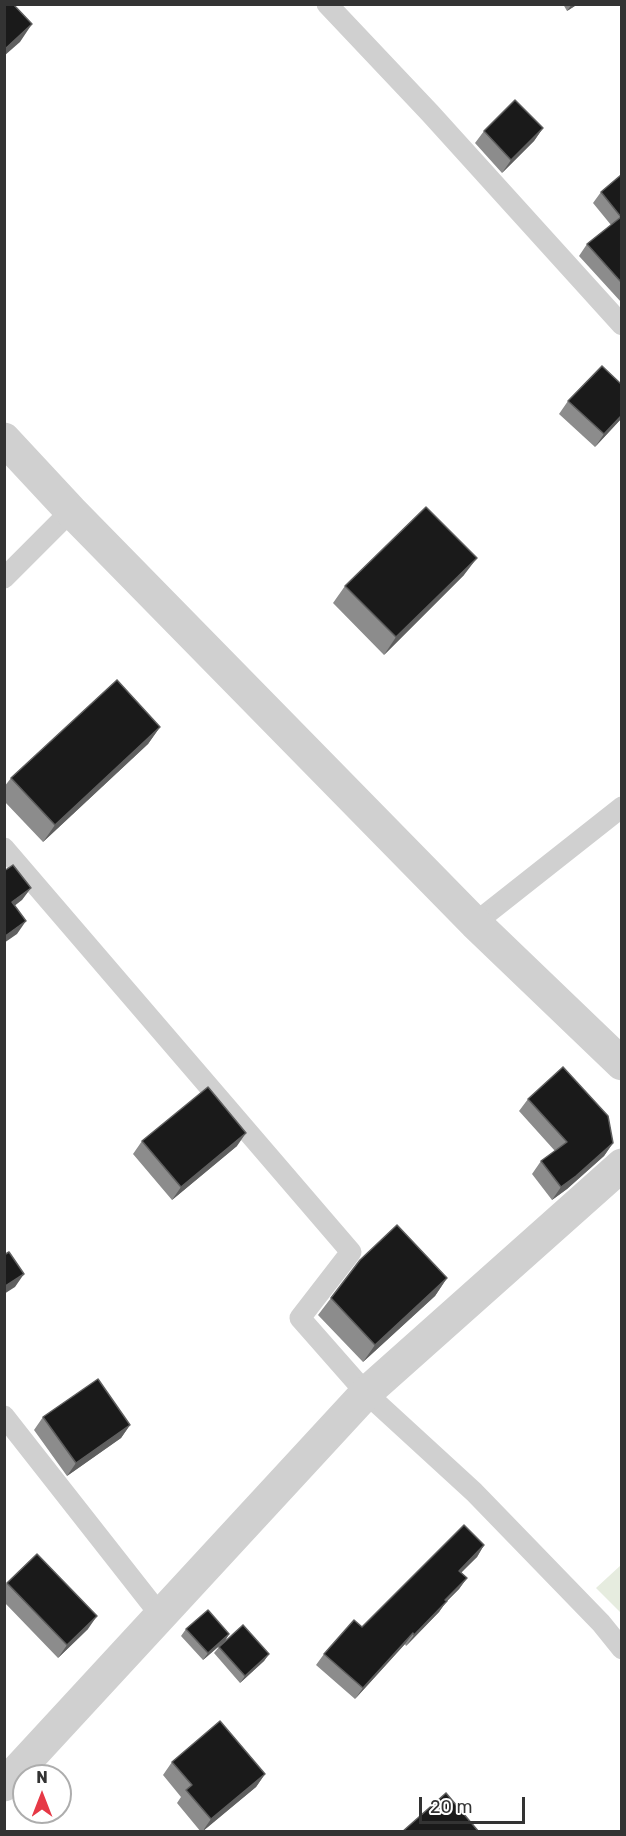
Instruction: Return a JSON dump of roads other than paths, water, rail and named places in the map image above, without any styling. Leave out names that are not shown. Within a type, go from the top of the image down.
[{"type":"street","points":[[4,439],[71,511],[475,924],[621,1064]]},
{"type":"street","points":[[4,1785],[366,1393],[621,1165]]},
{"type":"lane","points":[[327,4],[430,113],[621,325]]},
{"type":"lane","points":[[4,578],[71,511]]},
{"type":"lane","points":[[475,924],[621,807]]},
{"type":"lane","points":[[4,848],[351,1252],[300,1318],[366,1393],[474,1492],[601,1623],[621,1649]]},
{"type":"lane","points":[[4,1416],[161,1616]]}]
